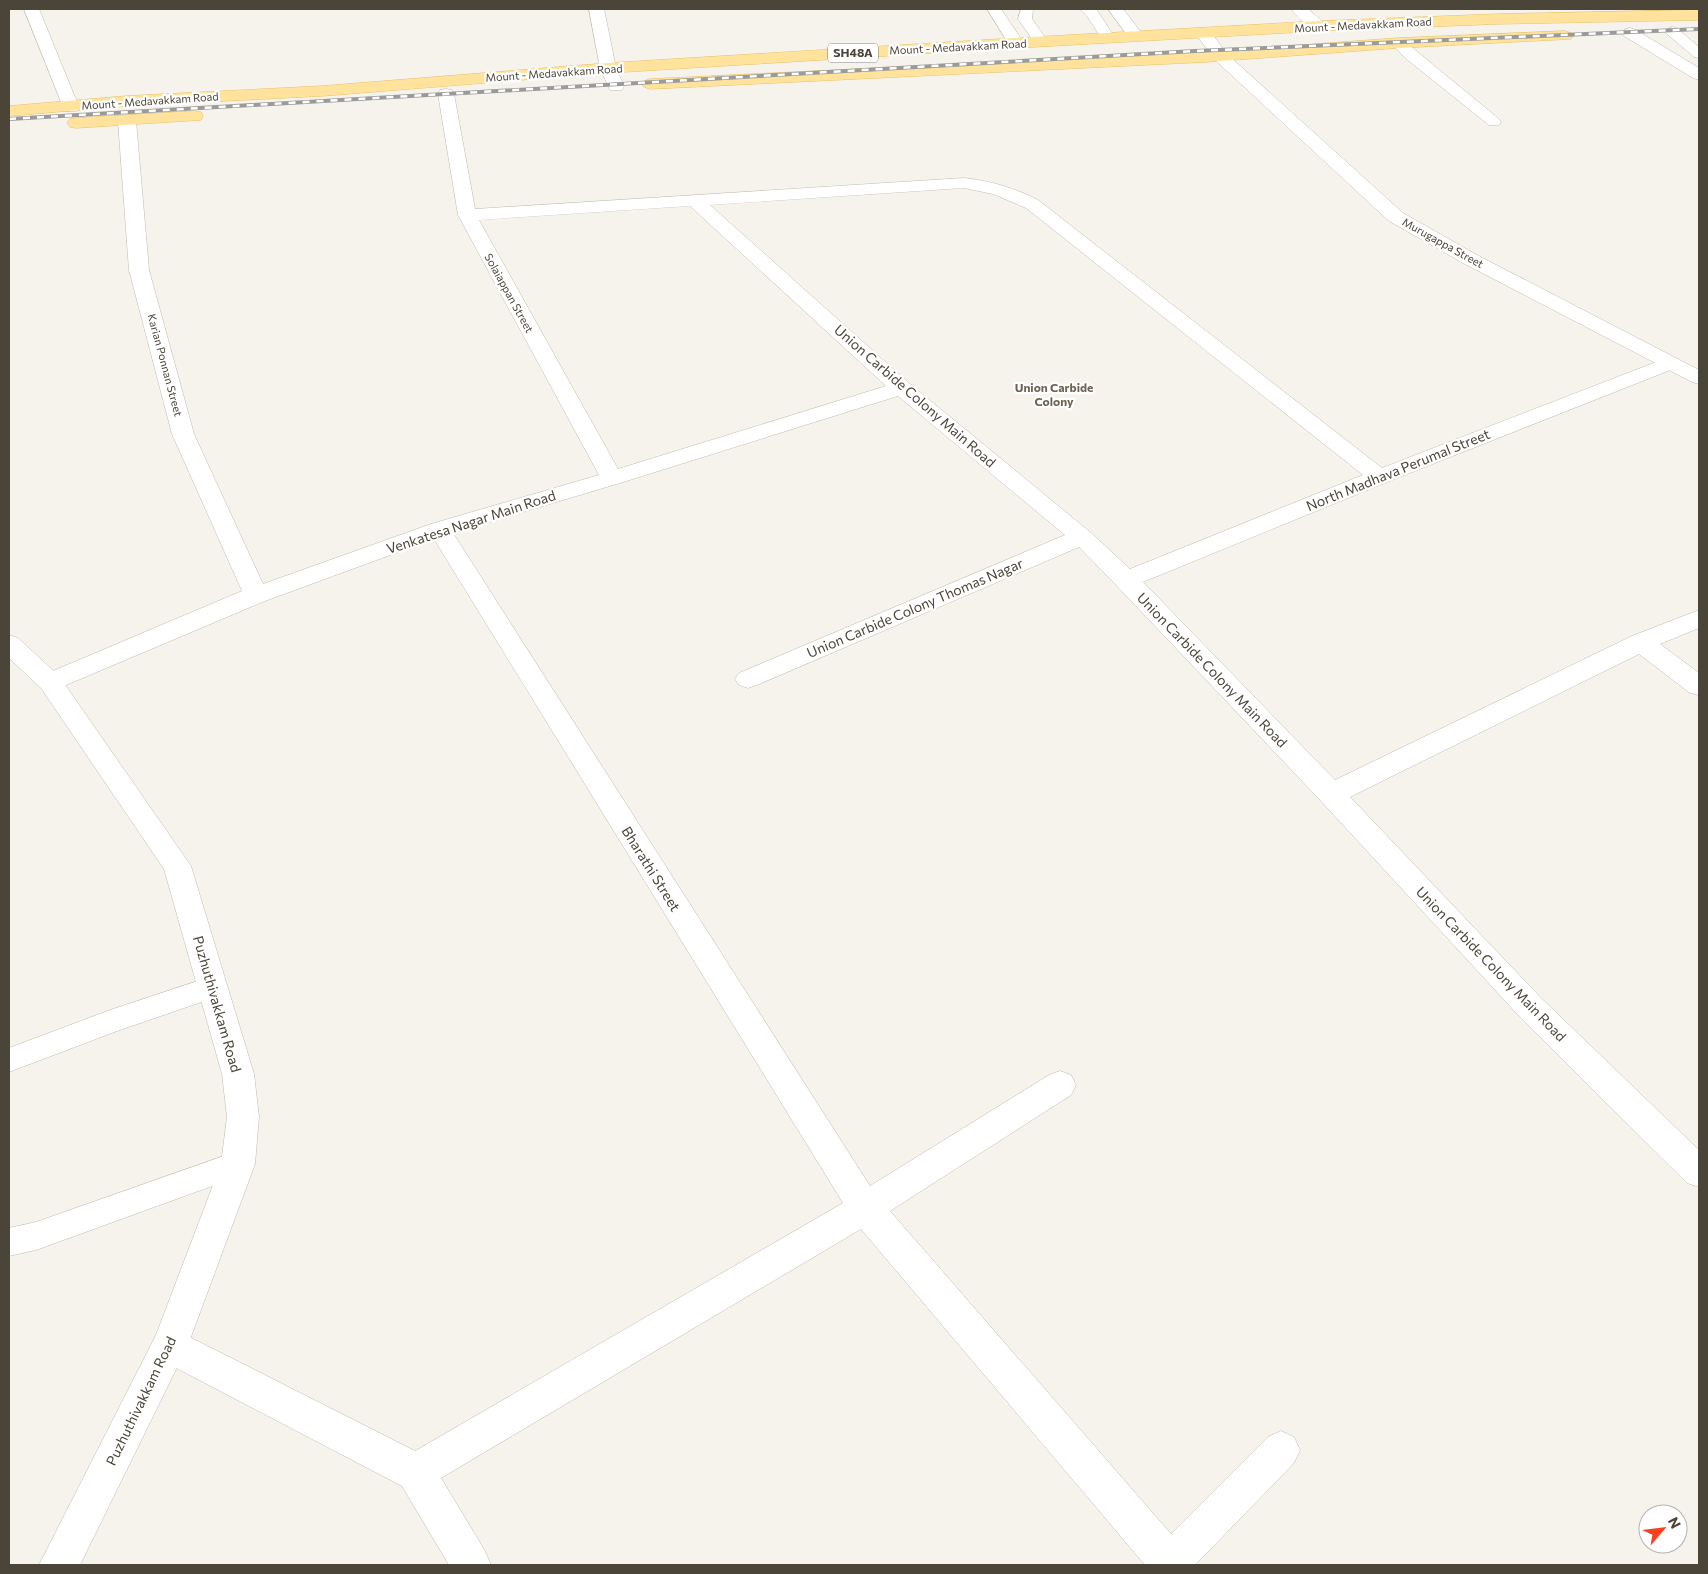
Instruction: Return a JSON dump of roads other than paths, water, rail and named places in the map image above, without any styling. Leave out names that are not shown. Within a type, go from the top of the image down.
[{"type":"main road","name":"Mount - Medavakkam Road","points":[[9,111],[126,101],[322,91],[608,68],[1136,36],[1645,12],[1699,14]]},
{"type":"main road","points":[[1611,34],[1699,31]]},
{"type":"main road","name":"Mount - Medavakkam Road","points":[[597,87],[1221,56],[1398,43],[1582,35]]},
{"type":"main road","name":"Mount - Medavakkam Road","points":[[253,110],[446,94],[541,89]]},
{"type":"main road","name":"Mount - Medavakkam Road","points":[[9,127],[127,122],[214,114]]},
{"type":"street","points":[[31,9],[70,107]]},
{"type":"street","points":[[596,9],[608,68],[616,86]]},
{"type":"street","points":[[994,9],[1016,43]]},
{"type":"street","points":[[1115,9],[1136,36]]},
{"type":"street","points":[[1299,9],[1320,26]]},
{"type":"street","name":"Murugappa Street","points":[[1203,33],[1221,56],[1396,217],[1470,259],[1699,378]]},
{"type":"street","points":[[1630,33],[1699,75]]},
{"type":"street","name":"Solaiappan Street","points":[[446,94],[467,215],[612,478]]},
{"type":"street","name":"Karian Ponnan Street","points":[[127,122],[139,270],[183,434],[256,595]]},
{"type":"street","points":[[467,215],[964,183],[990,186],[1015,195],[1032,204],[1379,477]]},
{"type":"street","name":"Union Carbide Colony Main Road","points":[[694,200],[900,388],[1082,537],[1126,580],[1331,794],[1532,1008],[1699,1172]]},
{"type":"street","name":"North Madhava Perumal Street","points":[[1126,580],[1379,477],[1671,363]]},
{"type":"street","name":"Venkatesa Nagar Main Road","points":[[50,682],[256,595],[439,529],[612,478],[900,388]]},
{"type":"street","name":"Bharathi Street","points":[[439,529],[865,1208],[1171,1564]]},
{"type":"street","name":"Union Carbide Colony Thomas Nagar","points":[[748,678],[1082,537]]},
{"type":"street","points":[[1331,794],[1641,642],[1699,618]]},
{"type":"street","points":[[1641,642],[1699,686]]},
{"type":"street","name":"Puzhuthivakkam Road","points":[[9,644],[50,682],[177,866],[238,1074],[243,1117],[238,1164],[170,1345],[59,1565]]},
{"type":"street","points":[[416,1472],[865,1208],[1060,1085]]},
{"type":"street","points":[[170,1345],[416,1472],[471,1565]]},
{"type":"street","points":[[1171,1564],[1281,1450]]},
{"type":"lane","points":[[1027,9],[1025,18],[1042,43]]},
{"type":"lane","points":[[1086,9],[1092,13],[1108,38]]},
{"type":"lane","points":[[1672,31],[1699,54]]},
{"type":"lane","points":[[1398,43],[1409,54],[1494,122]]},
{"type":"lane","points":[[9,1060],[110,1022],[213,987]]},
{"type":"lane","points":[[9,1242],[36,1236],[238,1164]]},
{"type":"railway","points":[[9,119],[1195,51],[1699,29]]},
{"type":"district","name":"Union Carbide Colony","points":[[1054,395]]}]
